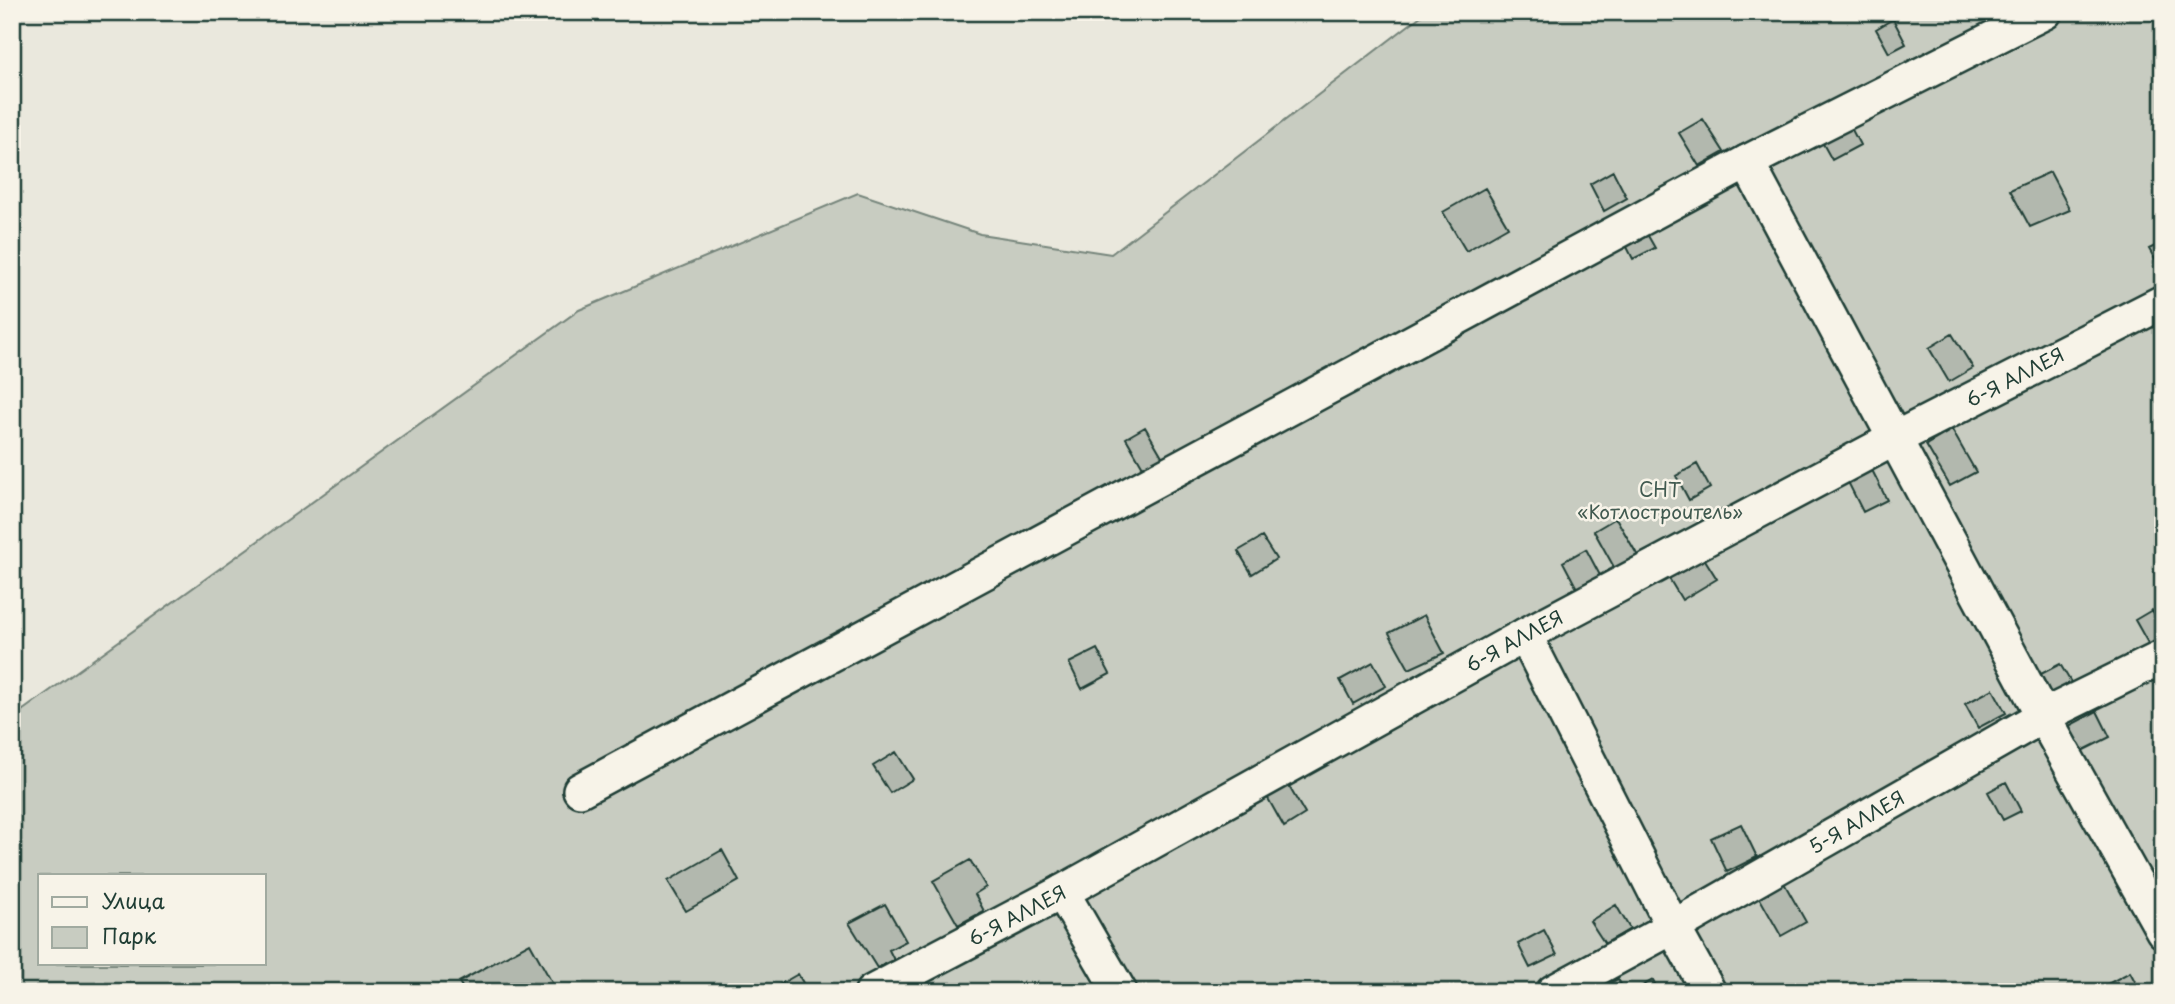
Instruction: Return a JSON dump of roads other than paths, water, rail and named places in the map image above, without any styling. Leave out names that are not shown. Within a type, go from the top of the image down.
[{"type":"street","points":[[580,790],[1747,162],[2045,12]]},
{"type":"street","points":[[1747,162],[2043,716],[2163,931]]},
{"type":"street","name":"6-Я АЛЛЕЯ","points":[[873,992],[1062,892],[1525,635],[1896,438],[2163,302]]},
{"type":"street","points":[[1525,635],[1709,992]]},
{"type":"street","name":"5-Я АЛЛЕЯ","points":[[1553,992],[2043,716],[2163,657]]},
{"type":"street","points":[[1062,892],[1119,992]]},
{"type":"park label","name":"СНТ «Котлостроитель»","points":[[1660,501]]}]
